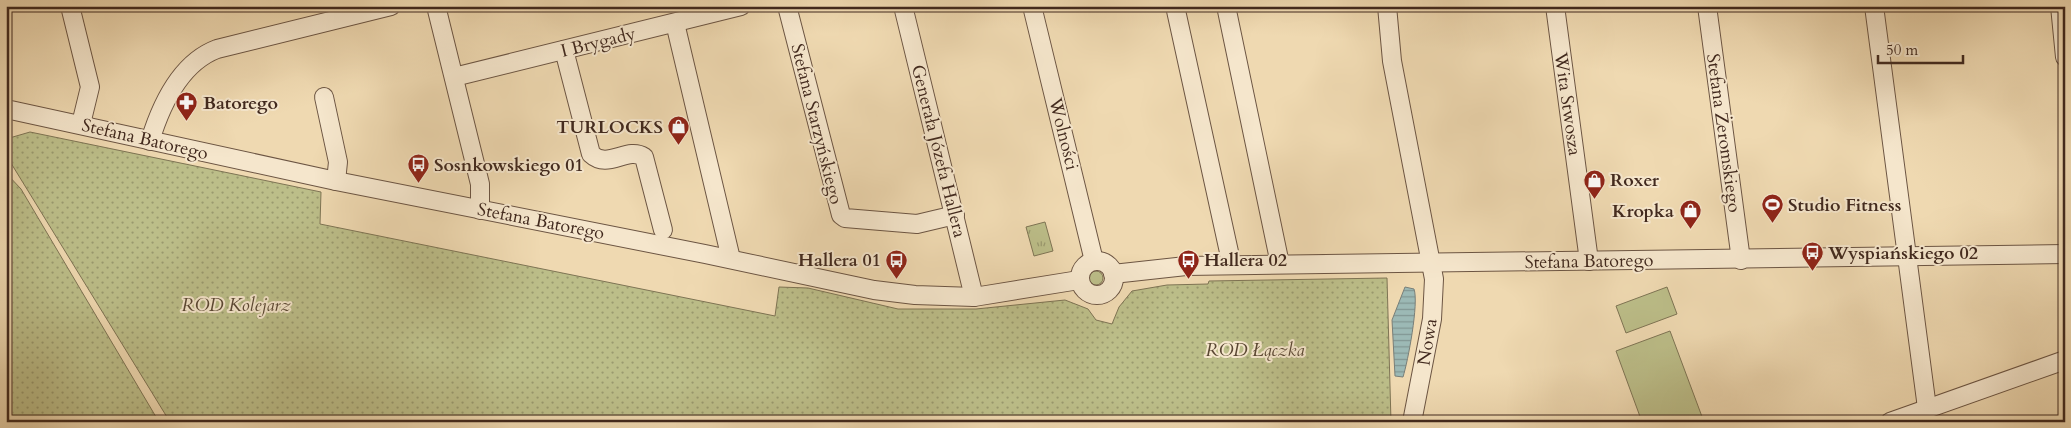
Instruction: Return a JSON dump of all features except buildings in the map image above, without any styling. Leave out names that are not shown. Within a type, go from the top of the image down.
[{"type":"street","points":[[70,6],[90,87],[81,124]]},
{"type":"street","points":[[150,142],[172,89],[201,55],[217,49],[391,6]]},
{"type":"street","points":[[436,6],[480,184],[480,210]]},
{"type":"street","name":"I Brygady","points":[[454,77],[741,6]]},
{"type":"street","name":"Stefana Starzyńskiego","points":[[788,6],[841,215],[846,218],[917,224],[955,215]]},
{"type":"street","name":"Generała Józefa Hallera","points":[[902,6],[974,297]]},
{"type":"street","name":"Wolności","points":[[1032,6],[1094,261]]},
{"type":"street","points":[[1226,6],[1280,264]]},
{"type":"street","name":"Nowa","points":[[1387,6],[1392,61],[1434,279],[1432,319],[1412,422]]},
{"type":"street","name":"Wita Stwosza","points":[[1555,6],[1589,261]]},
{"type":"street","name":"Stefana Żeromskiego","points":[[1707,6],[1741,260]]},
{"type":"street","points":[[1874,6],[1927,408]]},
{"type":"street","points":[[2060,6],[2065,57]]},
{"type":"street","points":[[1178,7],[1229,252],[1230,266]]},
{"type":"street","points":[[675,23],[732,259]]},
{"type":"street","points":[[564,50],[591,154],[596,159],[604,160],[633,154],[639,154],[644,157],[663,230]]},
{"type":"street","points":[[324,97],[338,162],[336,181]]},
{"type":"street","name":"Stefana Batorego","points":[[6,109],[81,124],[150,142],[336,181],[732,259],[874,290],[915,295],[974,297],[1079,280]]},
{"type":"street","name":"Stefana Batorego","points":[[1113,274],[1167,267],[1280,264],[1908,258],[2065,254]]},
{"type":"street","points":[[1094,261],[1106,264],[1113,274],[1114,280],[1109,290],[1096,295],[1085,291],[1079,280],[1083,268],[1094,261]]},
{"type":"street","points":[[1890,422],[2065,360]]},
{"type":"green space","name":"ROD Kolejarz","points":[[30,132],[321,192],[320,224],[775,316],[779,287],[808,288],[898,309],[976,309],[1065,300],[1088,309],[1096,320],[1112,324],[1119,307],[1132,291],[1167,285],[1208,284],[1209,281],[1387,278],[1391,422],[170,422],[6,155],[6,139]]},
{"type":"green space","points":[[6,173],[21,189],[159,422],[6,422]]},
{"type":"green space","points":[[1045,222],[1053,251],[1034,256],[1026,227]]},
{"type":"green space","points":[[1093,271],[1099,271],[1103,278],[1099,285],[1093,285],[1089,281],[1089,275]]},
{"type":"green space","points":[[1667,287],[1677,314],[1626,333],[1616,306]]},
{"type":"green space","points":[[1670,331],[1704,422],[1642,422],[1616,351]]},
{"type":"water","points":[[1405,287],[1414,289],[1415,306],[1410,346],[1403,377],[1395,376],[1392,320]]},
{"type":"place","name":"Batorego","points":[[187,122]]},
{"type":"place","name":"TURLOCKS","points":[[679,146]]},
{"type":"place","name":"Sosnkowskiego 01","points":[[418,184]]},
{"type":"place","name":"Roxer","points":[[1594,199]]},
{"type":"place","name":"Studio Fitness","points":[[1772,224]]},
{"type":"place","name":"Kropka","points":[[1690,230]]},
{"type":"place","name":"Wyspiańskiego 02","points":[[1812,272]]},
{"type":"place","name":"Hallera 01","points":[[897,279]]},
{"type":"place","name":"Hallera 02","points":[[1188,279]]},
{"type":"park label","name":"ROD Łączka","points":[[1255,350]]}]
